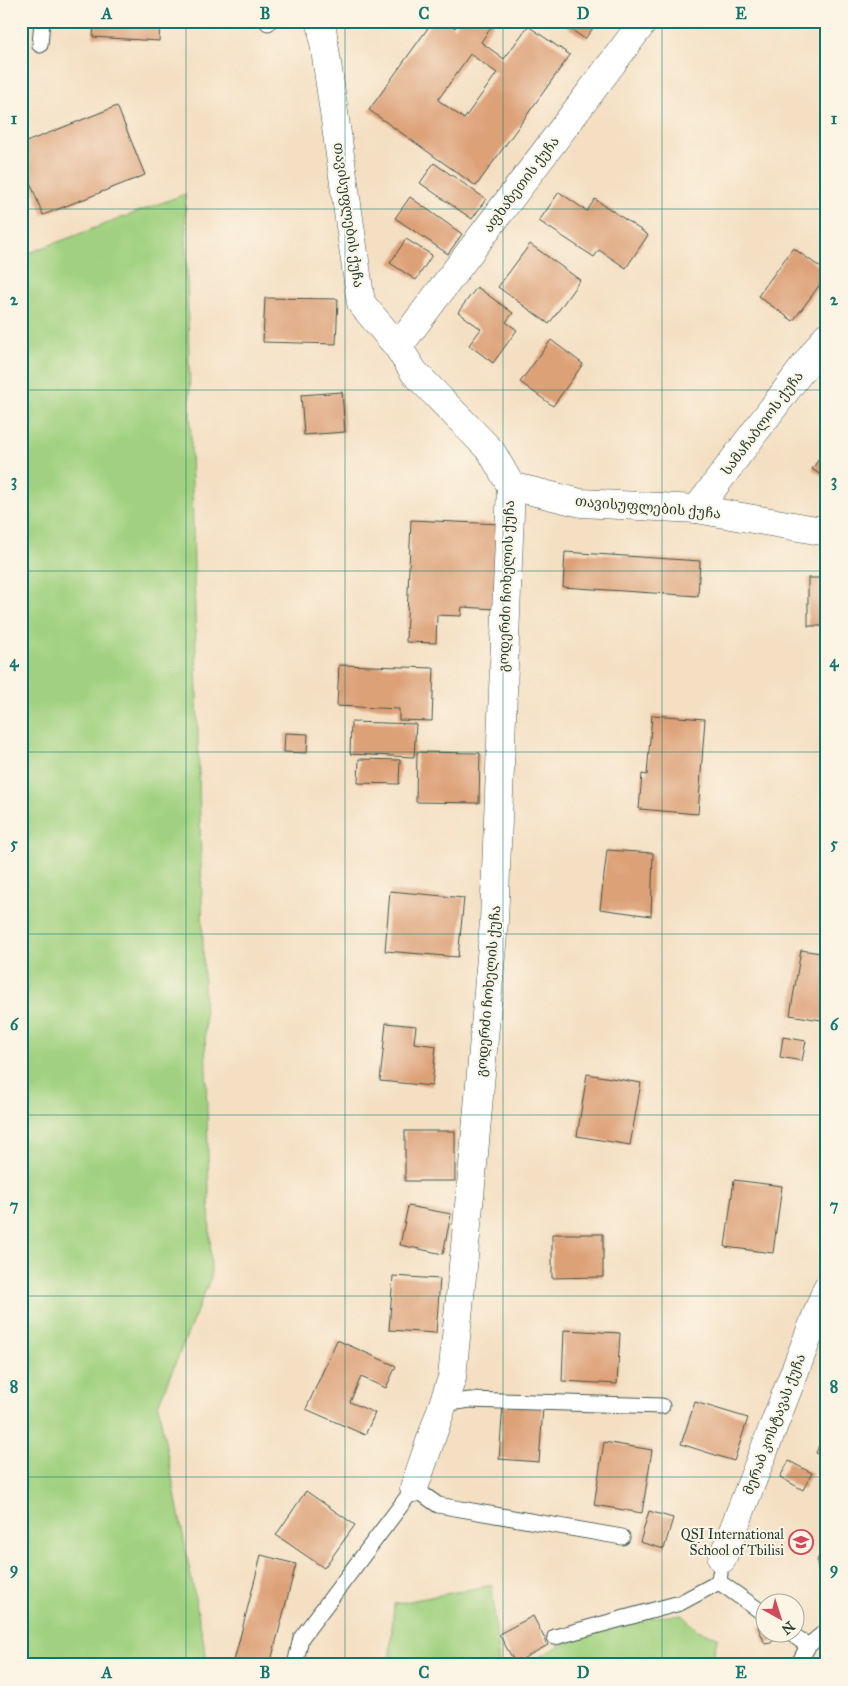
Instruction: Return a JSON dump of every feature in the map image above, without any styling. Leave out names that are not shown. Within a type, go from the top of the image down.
[{"type":"street","name":"თავისუფლების ქუჩა","points":[[321,21],[361,303],[398,348],[414,372],[490,451],[511,486],[581,503],[697,510],[827,532]]},
{"type":"street","name":"აფხაზეთის ქუჩა","points":[[398,348],[644,21]]},
{"type":"street","name":"სამაჩაბლოს ქუჩა","points":[[697,510],[827,336]]},
{"type":"street","name":"გოდერძი ჩოხელის ქუჩა","points":[[414,1488],[452,1378],[474,1154],[494,922],[511,486]]},
{"type":"street","name":"მერაბ კოსტავას ქუჩა","points":[[721,1570],[827,1288]]},
{"type":"lane","points":[[40,45],[42,21]]},
{"type":"lane","points":[[443,1404],[470,1400],[662,1406]]},
{"type":"lane","points":[[295,1665],[301,1638],[414,1488],[438,1506],[622,1537]]},
{"type":"lane","points":[[827,1559],[825,1562],[827,1573]]},
{"type":"lane","points":[[555,1637],[680,1603],[721,1570],[756,1605]]},
{"type":"lane","points":[[795,1644],[799,1658],[827,1630]]},
{"type":"green space","points":[[185,194],[211,1277],[158,1405],[208,1665],[21,1665],[21,256]]},
{"type":"green space","points":[[492,1585],[499,1665],[389,1665],[394,1604]]},
{"type":"green space","points":[[682,1615],[697,1630],[718,1637],[710,1665],[524,1665],[577,1637],[640,1618]]},
{"type":"building","points":[[94,21],[160,21],[159,41],[93,37]]},
{"type":"building","points":[[433,21],[446,21],[455,28],[459,21],[492,21],[494,23],[481,42],[504,59],[528,26],[570,55],[476,186],[369,110]],"holes":[[[470,54],[497,73],[464,119],[438,100]]]},
{"type":"building","points":[[559,21],[598,21],[585,39]]},
{"type":"building","points":[[117,106],[145,175],[43,215],[21,159],[21,144]]},
{"type":"building","points":[[434,163],[486,199],[472,219],[420,183]]},
{"type":"building","points":[[559,192],[587,211],[595,199],[648,235],[626,268],[599,250],[594,257],[539,221]]},
{"type":"building","points":[[410,197],[462,234],[448,254],[395,218]]},
{"type":"building","points":[[406,239],[432,255],[416,280],[390,263]]},
{"type":"building","points":[[530,244],[580,280],[549,324],[498,287]]},
{"type":"building","points":[[793,248],[827,272],[827,275],[793,321],[758,296]]},
{"type":"building","points":[[477,287],[513,313],[506,322],[517,330],[493,363],[469,345],[481,329],[458,312]]},
{"type":"building","points":[[265,298],[338,299],[336,344],[263,342]]},
{"type":"building","points":[[551,340],[583,364],[553,406],[520,382]]},
{"type":"building","points":[[342,392],[345,432],[304,435],[301,395]]},
{"type":"building","points":[[827,448],[827,479],[812,469]]},
{"type":"building","points":[[411,520],[500,524],[496,609],[462,607],[461,616],[437,615],[436,643],[406,642]]},
{"type":"building","points":[[565,552],[700,561],[698,596],[563,587]]},
{"type":"building","points":[[808,578],[827,578],[827,626],[808,626]]},
{"type":"building","points":[[339,665],[434,668],[432,721],[399,720],[399,709],[337,706]]},
{"type":"building","points":[[652,715],[705,719],[698,814],[639,809],[642,774],[647,775]]},
{"type":"building","points":[[351,722],[416,724],[414,757],[350,754]]},
{"type":"building","points":[[285,733],[308,734],[307,753],[284,752]]},
{"type":"building","points":[[417,752],[480,753],[479,803],[416,802]]},
{"type":"building","points":[[359,759],[400,760],[399,784],[358,783]]},
{"type":"building","points":[[607,850],[653,853],[651,916],[600,909]]},
{"type":"building","points":[[390,891],[464,898],[458,957],[385,951]]},
{"type":"building","points":[[801,950],[827,954],[827,1021],[790,1015]]},
{"type":"building","points":[[386,1023],[416,1026],[414,1043],[436,1046],[432,1086],[380,1081]]},
{"type":"building","points":[[783,1037],[806,1041],[802,1061],[780,1057]]},
{"type":"building","points":[[587,1074],[641,1083],[630,1145],[577,1136]]},
{"type":"building","points":[[405,1131],[455,1131],[455,1181],[405,1181]]},
{"type":"building","points":[[734,1180],[782,1186],[773,1253],[725,1247]]},
{"type":"building","points":[[408,1206],[451,1214],[443,1254],[400,1245]]},
{"type":"building","points":[[552,1234],[603,1234],[603,1277],[552,1278]]},
{"type":"building","points":[[393,1276],[440,1279],[436,1333],[389,1330]]},
{"type":"building","points":[[564,1330],[620,1333],[617,1384],[562,1381]]},
{"type":"building","points":[[337,1340],[396,1366],[386,1388],[361,1377],[350,1402],[375,1413],[365,1435],[306,1409]]},
{"type":"building","points":[[695,1402],[748,1418],[734,1461],[681,1444]]},
{"type":"building","points":[[503,1405],[543,1408],[539,1462],[499,1459]]},
{"type":"building","points":[[827,1426],[827,1458],[816,1453]]},
{"type":"building","points":[[604,1442],[652,1450],[642,1513],[594,1505]]},
{"type":"building","points":[[789,1461],[812,1473],[803,1490],[780,1477]]},
{"type":"building","points":[[306,1491],[355,1525],[324,1568],[276,1535]]},
{"type":"building","points":[[649,1511],[673,1518],[664,1549],[640,1542]]},
{"type":"building","points":[[261,1555],[296,1564],[270,1665],[233,1665]]},
{"type":"building","points":[[533,1616],[548,1645],[515,1663],[499,1634]]},
{"type":"place","name":"QSI International School of Tbilisi","points":[[801,1542]]}]
